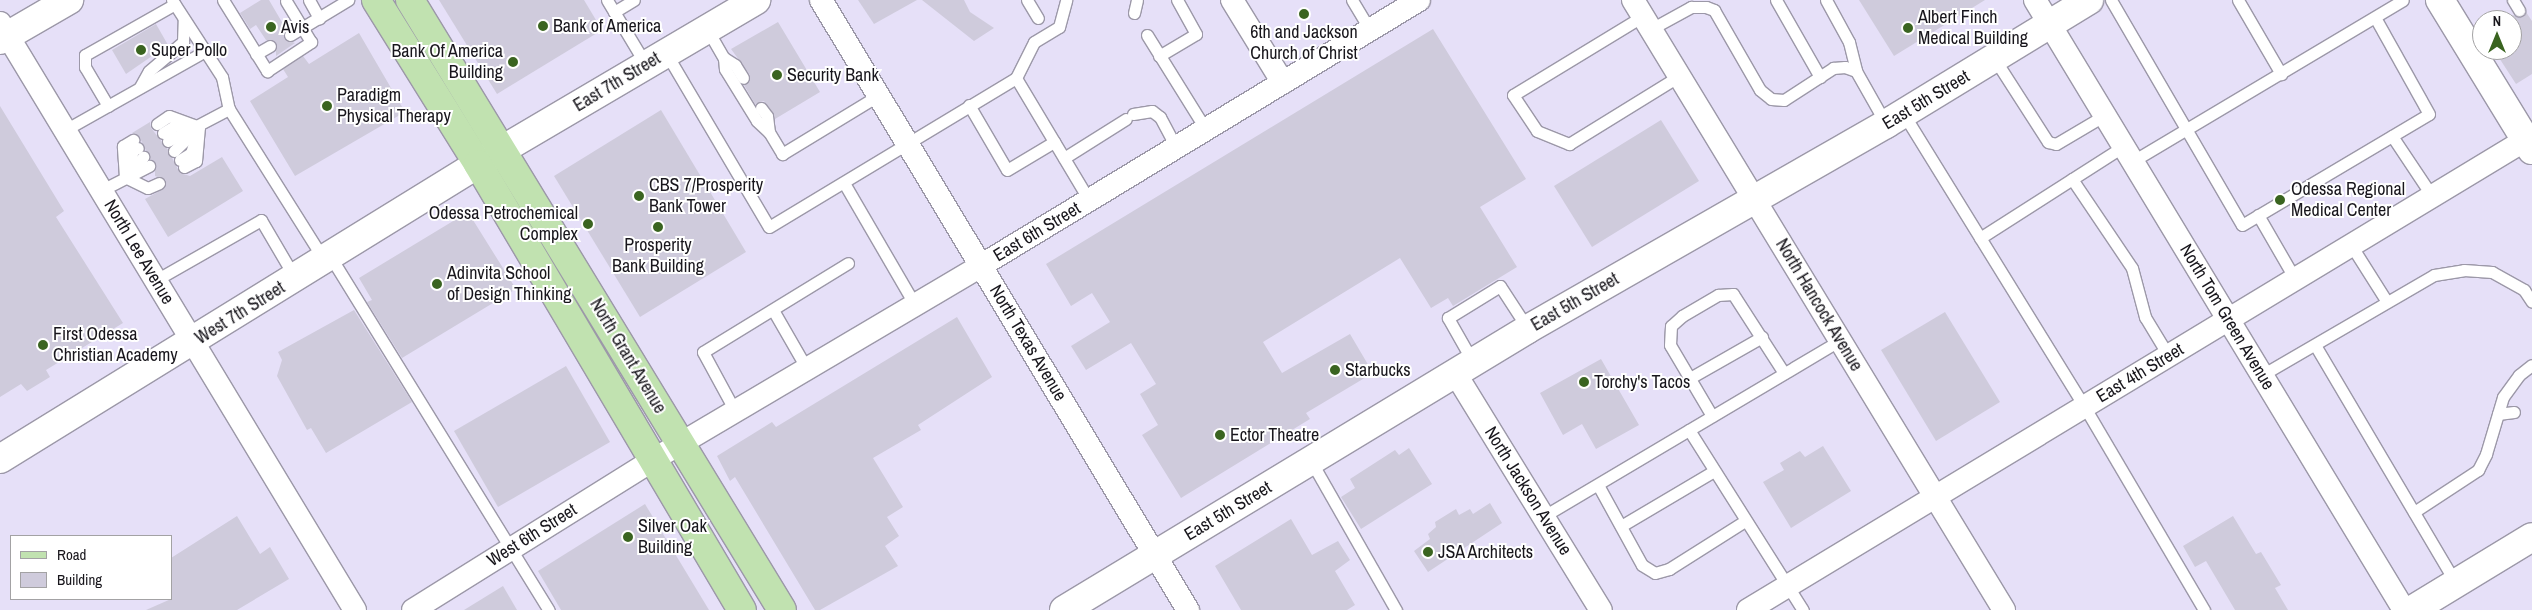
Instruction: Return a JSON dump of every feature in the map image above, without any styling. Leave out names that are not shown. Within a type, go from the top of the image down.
[{"type":"main road","name":"North Grant Avenue","points":[[376,0],[478,164],[651,461],[742,610]]},
{"type":"main road","name":"North Grant Avenue","points":[[410,0],[782,610]]},
{"type":"street","points":[[3,33],[69,0]]},
{"type":"street","name":"East 7th Street","points":[[478,164],[756,0]]},
{"type":"street","name":"North Texas Avenue","points":[[821,0],[1188,610]]},
{"type":"street","points":[[1232,0],[1283,83]]},
{"type":"street","name":"East 6th Street","points":[[651,461],[982,265],[1205,128],[1419,0]]},
{"type":"street","name":"North Tom Green Avenue","points":[[2035,0],[2404,610]]},
{"type":"street","name":"East 5th Street","points":[[1064,610],[1528,329],[1895,119],[2089,0]]},
{"type":"street","points":[[2440,0],[2530,142]]},
{"type":"street","name":"North Hancock Avenue","points":[[1643,15],[2004,610]]},
{"type":"street","name":"North Lee Avenue","points":[[3,33],[102,190],[355,610]]},
{"type":"street","name":"East 4th Street","points":[[1748,610],[2432,196],[2530,142]]},
{"type":"street","name":"West 7th Street","points":[[0,459],[193,342],[478,164]]},
{"type":"street","name":"North Jackson Avenue","points":[[1465,368],[1544,516],[1601,610]]},
{"type":"street","name":"West 6th Street","points":[[413,610],[651,461]]},
{"type":"street","points":[[2412,610],[2532,537]]},
{"type":"lane","points":[[223,0],[267,71],[311,42],[286,1]]},
{"type":"lane","points":[[308,0],[318,18]]},
{"type":"lane","points":[[290,35],[318,18],[330,4],[348,0]]},
{"type":"lane","points":[[607,0],[614,12],[656,59],[770,228],[908,142],[1016,78],[1034,42],[1059,27],[1066,0]]},
{"type":"lane","points":[[614,12],[634,0]]},
{"type":"lane","points":[[1027,0],[1038,18]]},
{"type":"lane","points":[[1134,13],[1137,0]]},
{"type":"lane","points":[[1159,56],[1196,34],[1177,0]]},
{"type":"lane","points":[[1352,0],[1370,30]]},
{"type":"lane","points":[[1776,0],[1820,77]]},
{"type":"lane","points":[[1826,0],[1849,42],[1856,71],[1895,119],[1980,238],[2084,406],[2204,610]]},
{"type":"lane","points":[[2111,0],[2242,224],[2429,114],[2376,19]]},
{"type":"lane","points":[[2238,0],[2281,74]]},
{"type":"lane","points":[[1980,238],[2072,179],[2128,153],[2187,129],[2376,19],[2403,0]]},
{"type":"lane","points":[[108,106],[85,67],[85,55],[174,2],[222,77],[229,109],[327,258],[512,548],[549,610]]},
{"type":"lane","points":[[1679,76],[1568,144],[1537,131],[1513,95],[1643,15],[1710,3],[1760,90],[1771,99],[1784,100],[1833,68],[1845,67],[1856,71]]},
{"type":"lane","points":[[140,87],[148,71],[183,42],[184,19]]},
{"type":"lane","points":[[707,29],[724,58],[729,76],[757,121],[769,132],[782,154],[879,95]]},
{"type":"lane","points":[[1147,35],[1205,128]]},
{"type":"lane","points":[[256,54],[270,46]]},
{"type":"lane","points":[[65,130],[205,51]]},
{"type":"lane","points":[[724,58],[734,65],[743,78]]},
{"type":"lane","points":[[1994,58],[2048,142],[2056,144],[2105,115]]},
{"type":"lane","points":[[1016,78],[1089,200]]},
{"type":"lane","points":[[969,105],[1007,170],[1054,142]]},
{"type":"lane","points":[[761,108],[767,116],[769,132]]},
{"type":"lane","points":[[171,146],[229,109]]},
{"type":"lane","points":[[1064,158],[1129,117],[1152,111],[1160,117],[1176,147]]},
{"type":"lane","points":[[171,146],[169,116],[199,127]]},
{"type":"lane","points":[[171,146],[196,160],[199,127]]},
{"type":"lane","points":[[2392,136],[2432,196]]},
{"type":"lane","points":[[123,146],[146,162],[149,179],[125,177],[123,146]]},
{"type":"lane","points":[[102,190],[146,162]]},
{"type":"lane","points":[[2072,179],[2132,268],[2145,317],[2168,355]]},
{"type":"lane","points":[[844,183],[915,305]]},
{"type":"lane","points":[[2258,215],[2295,279]]},
{"type":"lane","points":[[156,280],[261,220],[295,278]]},
{"type":"lane","points":[[2351,245],[2387,302]]},
{"type":"lane","points":[[735,412],[703,352],[848,263]]},
{"type":"lane","points":[[2262,375],[2434,275],[2464,270],[2492,272],[2524,290],[2532,302]]},
{"type":"lane","points":[[1465,368],[1448,318],[1500,286],[1528,329]]},
{"type":"lane","points":[[1712,416],[1670,344],[1671,326],[1682,316],[1718,295],[1733,294],[1784,373]]},
{"type":"lane","points":[[772,310],[807,369]]},
{"type":"lane","points":[[1690,378],[1762,337]]},
{"type":"lane","points":[[1544,516],[1840,340]]},
{"type":"lane","points":[[2315,344],[2456,583]]},
{"type":"lane","points":[[2414,512],[2478,470],[2503,397],[2519,374],[2532,365]]},
{"type":"lane","points":[[2498,414],[2514,412]]},
{"type":"lane","points":[[1689,430],[1803,610]]},
{"type":"lane","points":[[1311,461],[1396,610]]},
{"type":"lane","points":[[1621,526],[1714,470]]},
{"type":"lane","points":[[1598,485],[1642,564],[1655,573],[1669,570],[1745,521]]},
{"type":"shaded area","points":[[0,0],[2532,0],[2532,610],[0,610]]},
{"type":"building","name":"Avis","points":[[261,0],[269,0],[286,29],[284,39],[295,43],[276,56],[276,42],[266,40],[256,25],[250,29],[240,13]]},
{"type":"building","name":"Bank Of America Building","points":[[439,0],[584,0],[602,30],[497,94]]},
{"type":"building","points":[[858,0],[917,0],[874,24]]},
{"type":"building","points":[[922,0],[964,0],[970,12],[994,28],[974,41]]},
{"type":"building","name":"Albert Finch Medical Building","points":[[1859,0],[1985,0],[1894,56]]},
{"type":"building","points":[[2526,12],[2532,21],[2532,74],[2516,84],[2500,60],[2522,60],[2522,15]]},
{"type":"building","points":[[778,22],[820,92],[775,119],[764,101],[755,104],[744,85],[750,81],[750,75],[731,49]]},
{"type":"building","points":[[156,24],[168,45],[126,74],[112,50]]},
{"type":"building","points":[[1433,29],[1526,179],[1480,207],[1517,267],[1453,306],[1448,298],[1431,308],[1400,258],[1263,342],[1282,373],[1350,334],[1373,373],[1306,413],[1310,419],[1181,498],[1142,435],[1158,425],[1140,394],[1156,384],[1131,343],[1086,370],[1071,346],[1110,322],[1092,293],[1071,306],[1046,264]]},
{"type":"building","name":"Paradigm Physical Therapy","points":[[359,33],[405,112],[295,176],[250,101],[288,77],[283,69],[303,56],[309,64]]},
{"type":"building","points":[[0,106],[64,211],[56,217],[123,323],[46,370],[50,377],[27,391],[21,384],[0,397]]},
{"type":"building","name":"CBS 7/Prosperity Bank Tower","points":[[661,110],[746,252],[640,317],[554,176]]},
{"type":"building","points":[[1661,120],[1699,181],[1592,247],[1554,186]]},
{"type":"building","points":[[150,122],[151,128],[167,148],[180,173],[190,176],[222,157],[243,191],[168,237],[145,199],[165,188],[166,180],[155,176],[155,162],[150,159],[139,136],[132,133]]},
{"type":"building","name":"Adinvita School of Design Thinking","points":[[468,212],[516,289],[402,358],[367,302],[372,300],[359,278]]},
{"type":"building","points":[[354,310],[412,402],[326,453],[311,428],[307,430],[277,376],[282,360],[278,352]]},
{"type":"building","points":[[1945,312],[2000,402],[1936,441],[1881,350]]},
{"type":"building","points":[[957,317],[992,377],[918,425],[921,430],[873,458],[903,507],[887,517],[899,536],[885,546],[898,566],[820,610],[815,610],[735,477],[730,481],[717,456],[772,422],[776,427]]},
{"type":"building","points":[[1601,359],[1639,425],[1596,449],[1582,424],[1563,435],[1540,393]]},
{"type":"building","points":[[566,366],[610,442],[498,507],[454,431]]},
{"type":"building","points":[[1823,446],[1851,491],[1791,528],[1763,482],[1784,470],[1780,463],[1800,451],[1805,457]]},
{"type":"building","points":[[1409,448],[1432,484],[1361,529],[1341,497],[1355,488],[1350,479],[1395,450],[1399,455]]},
{"type":"building","points":[[1490,503],[1502,523],[1428,572],[1414,551],[1430,539],[1428,534],[1436,527],[1435,522],[1456,509],[1459,515],[1470,509],[1473,514]]},
{"type":"building","name":"Silver Oak Building","points":[[645,504],[709,610],[561,610],[538,571]]},
{"type":"building","points":[[237,516],[260,554],[270,547],[289,579],[237,610],[146,610],[172,600],[172,557]]},
{"type":"building","points":[[2233,516],[2256,554],[2261,552],[2281,585],[2275,588],[2288,610],[2235,610],[2206,561],[2195,567],[2183,546]]},
{"type":"building","points":[[1291,519],[1312,555],[1338,541],[1350,560],[1335,571],[1355,605],[1347,610],[1241,610],[1215,566]]},
{"type":"building","points":[[503,586],[517,610],[464,610]]},
{"type":"place","name":"6th and Jackson Church of Christ","points":[[1304,14]]},
{"type":"place","name":"Bank of America","points":[[543,26]]},
{"type":"place","name":"Avis","points":[[271,27]]},
{"type":"place","name":"Albert Finch Medical Building","points":[[1908,28]]},
{"type":"place","name":"Super Pollo","points":[[141,50]]},
{"type":"place","name":"Bank Of America Building","points":[[513,62]]},
{"type":"place","name":"Security Bank","points":[[777,75]]},
{"type":"place","name":"Paradigm Physical Therapy","points":[[327,106]]},
{"type":"place","name":"CBS 7/Prosperity Bank Tower","points":[[639,196]]},
{"type":"place","name":"Odessa Regional Medical Center","points":[[2280,200]]},
{"type":"place","name":"Odessa Petrochemical Complex","points":[[588,224]]},
{"type":"place","name":"Prosperity Bank Building","points":[[658,227]]},
{"type":"place","name":"Adinvita School of Design Thinking","points":[[437,284]]},
{"type":"place","name":"First Odessa Christian Academy","points":[[43,345]]},
{"type":"place","name":"Starbucks","points":[[1335,370]]},
{"type":"place","name":"Torchy's Tacos","points":[[1584,382]]},
{"type":"place","name":"Ector Theatre","points":[[1220,435]]},
{"type":"place","name":"Silver Oak Building","points":[[628,537]]},
{"type":"place","name":"JSA Architects","points":[[1428,552]]}]
